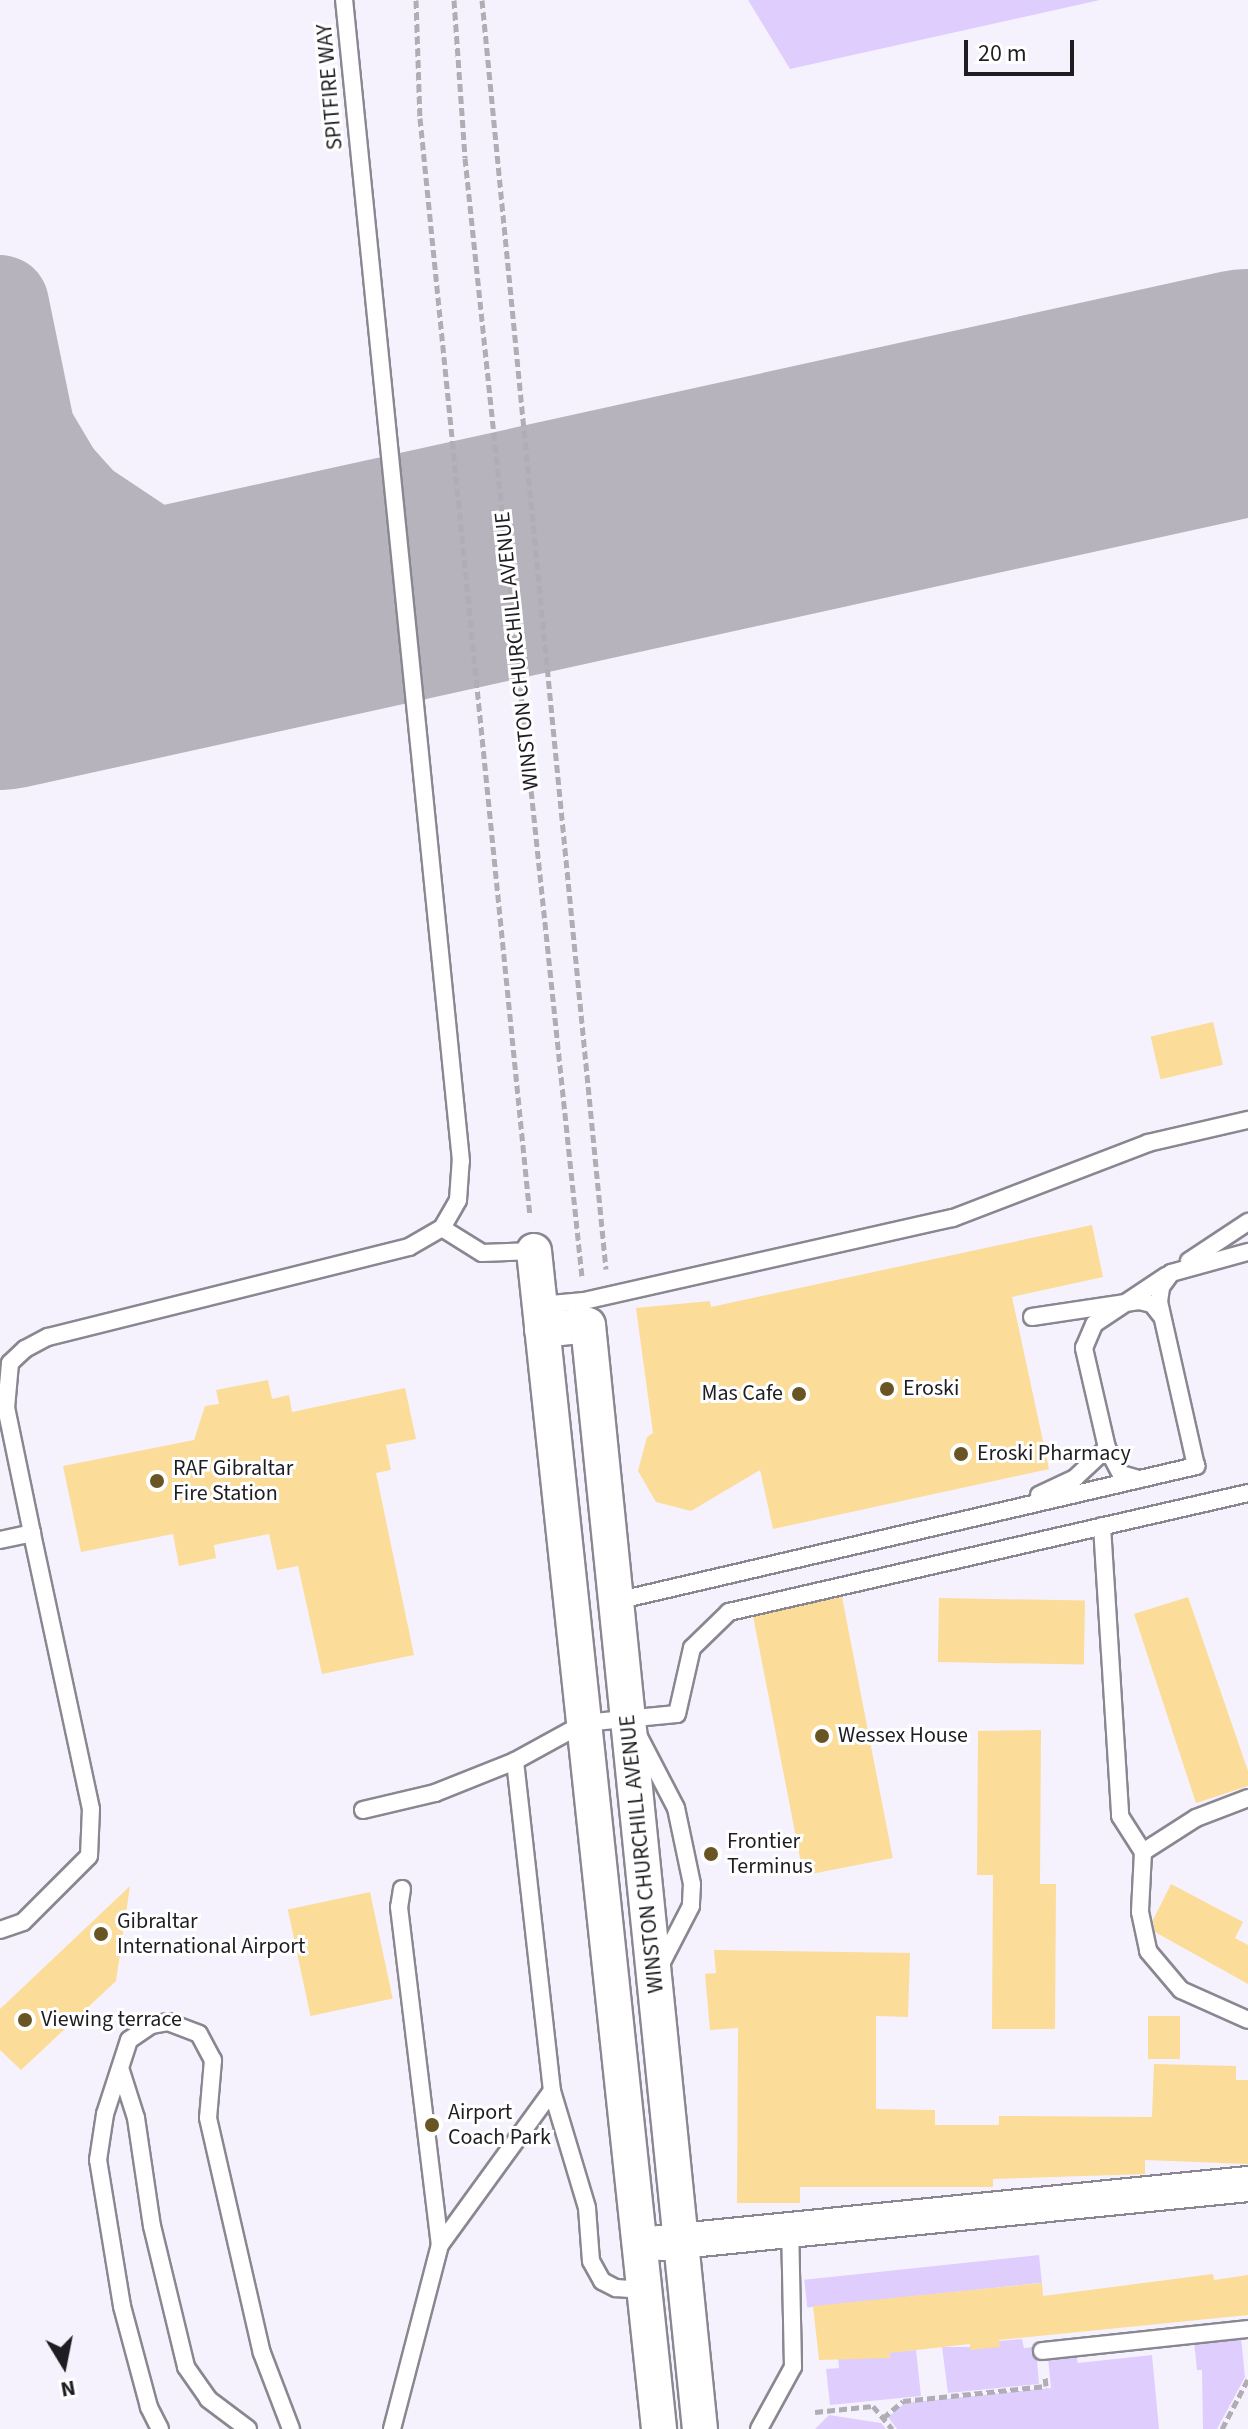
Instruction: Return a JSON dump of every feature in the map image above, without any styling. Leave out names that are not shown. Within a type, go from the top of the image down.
[{"type":"street","name":"WINSTON CHURCHILL AVENUE","points":[[532,1235],[659,2429]]},
{"type":"street","name":"WINSTON CHURCHILL AVENUE","points":[[541,1318],[588,1325],[700,2429]]},
{"type":"street","points":[[639,2245],[1248,2184]]},
{"type":"lane","name":"SPITFIRE WAY","points":[[344,0],[461,1161],[458,1200],[442,1228]]},
{"type":"lane","points":[[541,1318],[584,1301],[953,1218],[1148,1143],[1248,1120]]},
{"type":"lane","points":[[1139,1479],[1121,1474],[1107,1448],[1084,1348],[1094,1324],[1121,1303],[1248,1222]]},
{"type":"lane","points":[[0,1930],[23,1922],[89,1856],[91,1809],[6,1408],[10,1363],[25,1349],[48,1337],[409,1247],[442,1228],[482,1253],[532,1235]]},
{"type":"lane","points":[[616,1601],[1196,1466],[1163,1318],[1161,1287],[1171,1273],[1248,1252]]},
{"type":"lane","points":[[1032,1317],[1121,1303],[1152,1304],[1163,1318]]},
{"type":"lane","points":[[1008,1510],[1075,1478],[1107,1448]]},
{"type":"lane","points":[[363,1810],[435,1793],[515,1761],[584,1723],[677,1714],[692,1648],[729,1612],[1248,1493]]},
{"type":"lane","points":[[1102,1526],[1120,1816],[1143,1852],[1140,1912],[1148,1951],[1181,1990],[1248,2020]]},
{"type":"lane","points":[[0,1540],[32,1533]]},
{"type":"lane","points":[[628,1719],[676,1808],[692,1884],[691,1906],[682,1930],[654,1977]]},
{"type":"lane","points":[[515,1761],[552,2091],[587,2208],[595,2272],[616,2288],[644,2290]]},
{"type":"lane","points":[[1143,1852],[1196,1818],[1248,1798]]},
{"type":"lane","points":[[402,1889],[399,1907],[440,2245]]},
{"type":"lane","points":[[160,2429],[131,2344],[100,2188],[99,2137],[129,2040],[151,2025],[186,2025],[208,2046],[213,2060],[208,2118],[265,2364],[291,2429]]},
{"type":"lane","points":[[121,2071],[186,2367],[208,2399],[248,2429]]},
{"type":"lane","points":[[392,2429],[440,2245],[552,2091]]},
{"type":"lane","points":[[759,2429],[793,2367],[790,2228]]},
{"type":"lane","points":[[1042,2351],[1248,2329]]},
{"type":"path","name":"WINSTON CHURCHILL AVENUE","points":[[416,0],[420,118],[532,1235]]},
{"type":"path","name":"WINSTON CHURCHILL AVENUE","points":[[454,0],[464,144],[584,1301]]},
{"type":"path","points":[[482,0],[609,1295]]},
{"type":"path","points":[[883,2418],[903,2401],[1046,2386],[1042,2351]]},
{"type":"path","points":[[1222,2429],[1248,2379]]},
{"type":"path","points":[[815,2412],[873,2406],[892,2429]]},
{"type":"shaded area","points":[[748,0],[1100,0],[790,69]]},
{"type":"shaded area","points":[[1039,2255],[1042,2283],[807,2308],[804,2280]]},
{"type":"shaded area","points":[[1241,2337],[1245,2377],[1217,2429],[1203,2429],[1202,2370],[1197,2370],[1194,2342]]},
{"type":"shaded area","points":[[1022,2339],[1024,2348],[1036,2347],[1039,2384],[948,2393],[942,2347],[999,2347],[999,2341]]},
{"type":"shaded area","points":[[916,2350],[921,2396],[830,2405],[826,2369],[839,2368],[838,2357],[890,2358],[889,2352]]},
{"type":"shaded area","points":[[1076,2355],[1078,2363],[1152,2355],[1159,2429],[897,2429],[888,2417],[905,2403],[1051,2388],[1048,2358]]},
{"type":"shaded area","points":[[829,2415],[881,2423],[886,2429],[815,2429]]},
{"type":"building","points":[[1213,1022],[1223,1065],[1161,1079],[1151,1036]]},
{"type":"building","name":"Eroski","points":[[1092,1225],[1103,1277],[1012,1297],[1049,1469],[773,1529],[760,1470],[691,1511],[656,1502],[638,1471],[647,1437],[653,1433],[636,1308],[710,1301],[711,1307]]},
{"type":"building","points":[[268,1380],[272,1399],[289,1395],[292,1412],[405,1388],[416,1439],[386,1445],[391,1470],[376,1473],[414,1655],[322,1674],[298,1566],[277,1570],[269,1534],[214,1545],[216,1558],[179,1566],[173,1534],[81,1552],[63,1466],[194,1440],[205,1406],[219,1404],[216,1390]]},
{"type":"building","name":"Wessex House","points":[[842,1597],[893,1858],[803,1875],[753,1614]]},
{"type":"building","points":[[1188,1597],[1248,1771],[1248,1786],[1196,1803],[1134,1614]]},
{"type":"building","points":[[939,1598],[1085,1601],[1084,1665],[938,1662]]},
{"type":"building","points":[[1041,1730],[1040,1884],[1056,1884],[1055,2029],[992,2029],[993,1875],[977,1875],[978,1731]]},
{"type":"building","points":[[1171,1884],[1243,1922],[1235,1938],[1248,1945],[1248,1984],[1155,1932],[1153,1920]]},
{"type":"building","name":"Gibraltar International Airport","points":[[130,1886],[116,1981],[21,2070],[0,2050],[0,2009]]},
{"type":"building","points":[[370,1892],[393,1999],[310,2016],[288,1909]]},
{"type":"building","points":[[714,1950],[910,1953],[908,2017],[876,2016],[876,2109],[935,2110],[935,2125],[999,2125],[999,2116],[1152,2117],[1154,2064],[1236,2066],[1236,2080],[1248,2080],[1248,2164],[1145,2160],[1145,2174],[993,2179],[993,2187],[800,2187],[800,2203],[737,2203],[738,2028],[710,2030],[705,1974],[716,1973]]},
{"type":"building","points":[[1148,2016],[1180,2016],[1180,2059],[1148,2059]]},
{"type":"building","points":[[1213,2274],[1214,2280],[1248,2275],[1248,2315],[999,2340],[1000,2347],[970,2350],[970,2344],[889,2353],[890,2358],[819,2360],[813,2306],[1042,2283],[1043,2296]]},
{"type":"taxiway","points":[[0,304],[26,431]]},
{"type":"taxiway","points":[[0,528],[26,431],[54,478],[81,508],[162,562],[199,576],[267,588],[374,585]]},
{"type":"runway","points":[[0,667],[1248,392]]},
{"type":"place","name":"Eroski","points":[[887,1389]]},
{"type":"place","name":"Mas Cafe","points":[[799,1394]]},
{"type":"place","name":"Eroski Pharmacy","points":[[961,1454]]},
{"type":"place","name":"RAF Gibraltar Fire Station","points":[[157,1481]]},
{"type":"place","name":"Wessex House","points":[[822,1736]]},
{"type":"place","name":"Frontier Terminus","points":[[711,1854]]},
{"type":"place","name":"Gibraltar International Airport","points":[[101,1934]]},
{"type":"place","name":"Viewing terrace","points":[[25,2020]]},
{"type":"place","name":"Airport Coach Park","points":[[432,2125]]}]
